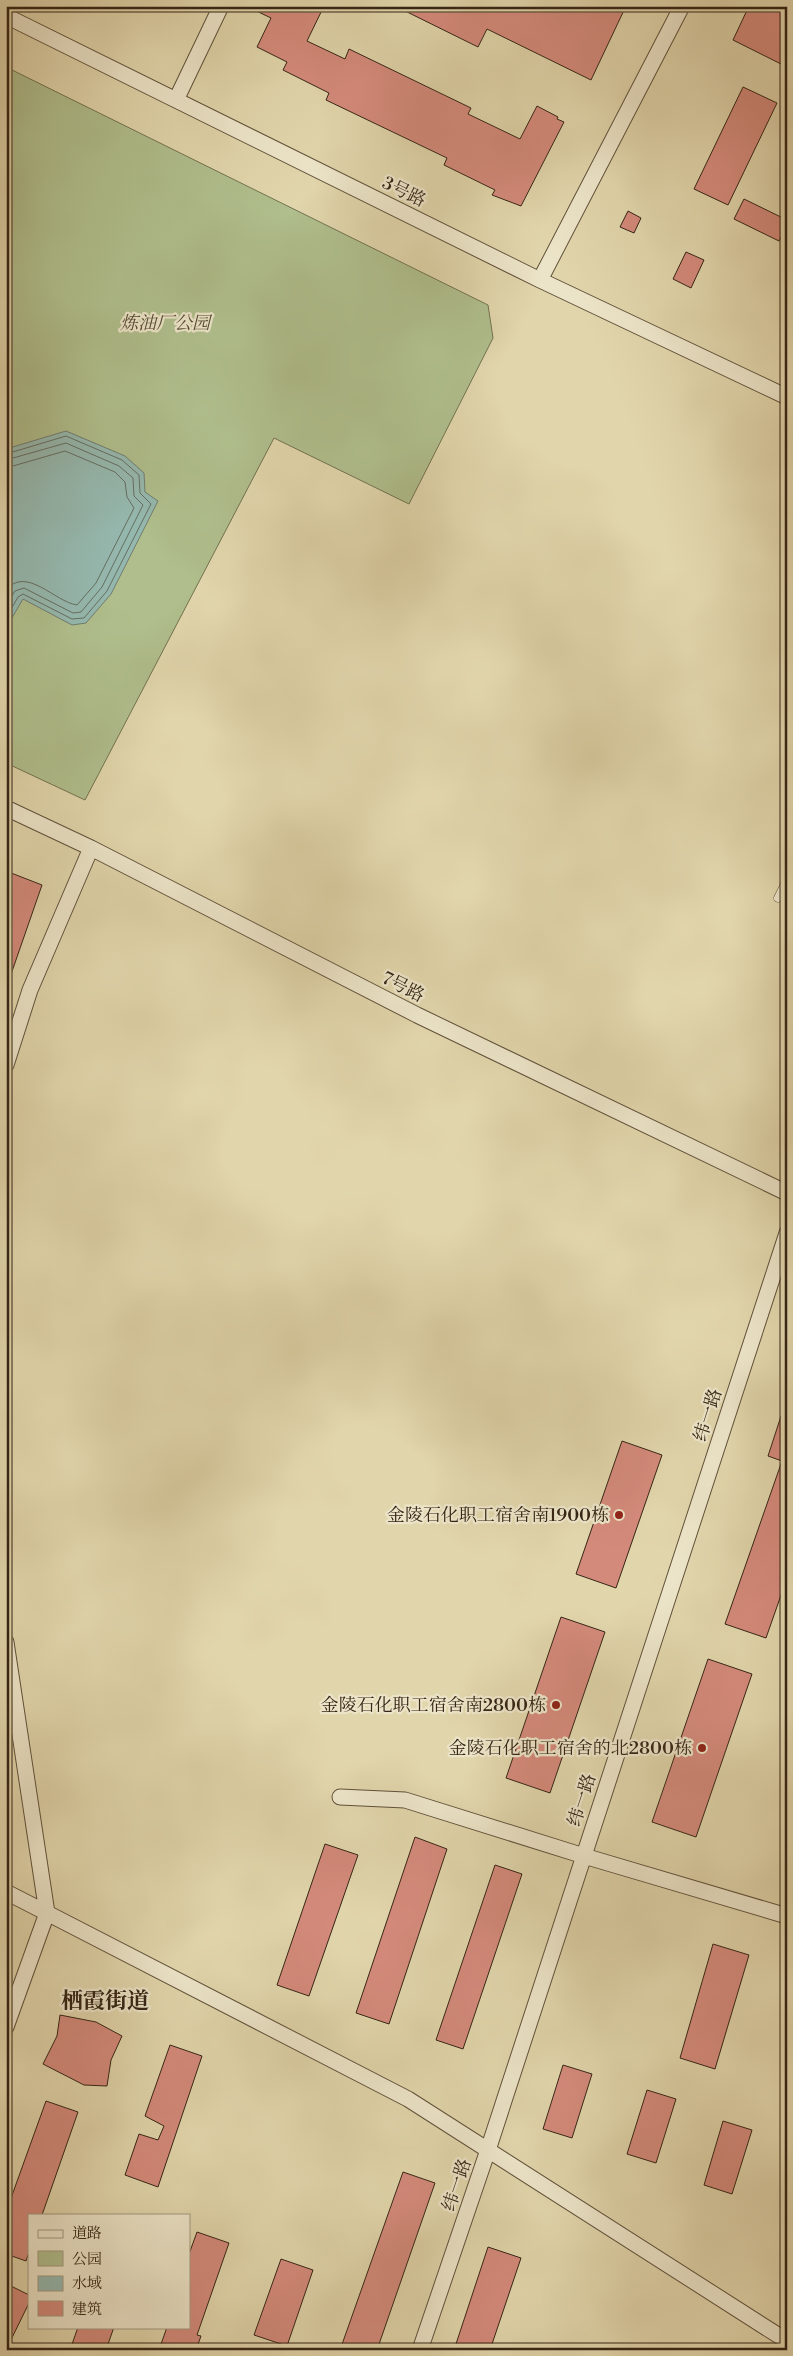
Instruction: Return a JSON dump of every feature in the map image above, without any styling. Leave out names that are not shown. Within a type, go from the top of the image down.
[{"type":"street","points":[[176,100],[221,6]]},
{"type":"street","points":[[540,280],[682,6]]},
{"type":"street","name":"3号路","points":[[6,16],[540,280],[787,397]]},
{"type":"street","name":"7号路","points":[[6,808],[91,848],[417,1015],[787,1193]]},
{"type":"street","points":[[6,1065],[30,990],[91,848]]},
{"type":"street","name":"纬一路","points":[[420,2350],[488,2150],[787,1233]]},
{"type":"street","points":[[6,1642],[47,1913],[6,2027]]},
{"type":"street","points":[[340,1797],[404,1800],[787,1916]]},
{"type":"street","points":[[6,1892],[408,2098],[787,2341]]},
{"type":"lane","points":[[778,898],[787,880]]},
{"type":"green space","name":"炼油厂公园","points":[[6,67],[488,305],[493,338],[409,504],[274,438],[85,800],[6,763]]},
{"type":"water","points":[[66,431],[125,456],[144,473],[145,492],[158,501],[111,594],[86,623],[72,625],[23,599],[6,628],[6,449]]},
{"type":"building","points":[[246,6],[324,6],[307,41],[345,59],[349,49],[471,108],[468,114],[520,139],[537,106],[558,117],[557,119],[564,122],[521,206],[492,195],[495,190],[444,165],[447,158],[326,100],[329,93],[283,70],[287,62],[257,47],[271,18]]},
{"type":"building","points":[[395,6],[626,6],[591,80],[487,29],[478,47]]},
{"type":"building","points":[[749,6],[787,6],[787,67],[733,40]]},
{"type":"building","points":[[743,87],[777,103],[728,205],[694,189]]},
{"type":"building","points":[[744,199],[787,220],[787,226],[779,241],[734,219]]},
{"type":"building","points":[[628,211],[641,218],[634,233],[620,227]]},
{"type":"building","points":[[686,252],[704,260],[691,288],[673,279]]},
{"type":"building","points":[[6,871],[42,885],[9,980],[6,979],[6,911],[10,899],[6,897]]},
{"type":"building","points":[[784,1407],[787,1408],[787,1578],[766,1638],[725,1624],[782,1461],[768,1456]]},
{"type":"building","name":"金陵石化职工宿舍南1900栋","points":[[622,1441],[662,1455],[616,1588],[576,1574]]},
{"type":"building","name":"金陵石化职工宿舍南2800栋","points":[[561,1617],[605,1632],[550,1793],[506,1778]]},
{"type":"building","name":"金陵石化职工宿舍的北2800栋","points":[[708,1659],[752,1674],[696,1837],[652,1822]]},
{"type":"building","points":[[415,1837],[447,1849],[389,2024],[356,2013]]},
{"type":"building","points":[[325,1844],[358,1855],[309,1996],[277,1985]]},
{"type":"building","points":[[495,1865],[522,1874],[463,2049],[436,2040]]},
{"type":"building","points":[[713,1944],[749,1955],[715,2069],[680,2058]]},
{"type":"building","points":[[60,2015],[96,2022],[122,2036],[111,2060],[107,2086],[84,2085],[43,2064],[57,2036]]},
{"type":"building","points":[[170,2045],[202,2056],[158,2187],[125,2175],[139,2134],[158,2140],[164,2126],[145,2116]]},
{"type":"building","points":[[563,2065],[592,2074],[572,2138],[543,2129]]},
{"type":"building","points":[[647,2090],[676,2099],[656,2163],[627,2154]]},
{"type":"building","points":[[46,2101],[78,2112],[42,2214],[28,2214],[28,2255],[26,2261],[6,2254],[6,2212]]},
{"type":"building","points":[[723,2121],[752,2130],[732,2194],[704,2185]]},
{"type":"building","points":[[403,2172],[435,2183],[377,2350],[340,2350]]},
{"type":"building","points":[[197,2232],[229,2243],[197,2335],[201,2336],[196,2350],[159,2350],[167,2328],[190,2328],[190,2251]]},
{"type":"building","points":[[488,2247],[521,2258],[490,2350],[454,2350]]},
{"type":"building","points":[[281,2259],[313,2270],[287,2346],[254,2335]]},
{"type":"building","points":[[11,2286],[28,2294],[28,2305],[6,2350],[6,2296]]},
{"type":"building","points":[[78,2328],[114,2328],[106,2350],[70,2350]]},
{"type":"place","name":"金陵石化职工宿舍南1900栋","points":[[619,1515]]},
{"type":"place","name":"金陵石化职工宿舍南2800栋","points":[[556,1705]]},
{"type":"place","name":"金陵石化职工宿舍的北2800栋","points":[[702,1748]]},
{"type":"district","name":"栖霞街道","points":[[105,2001]]}]
